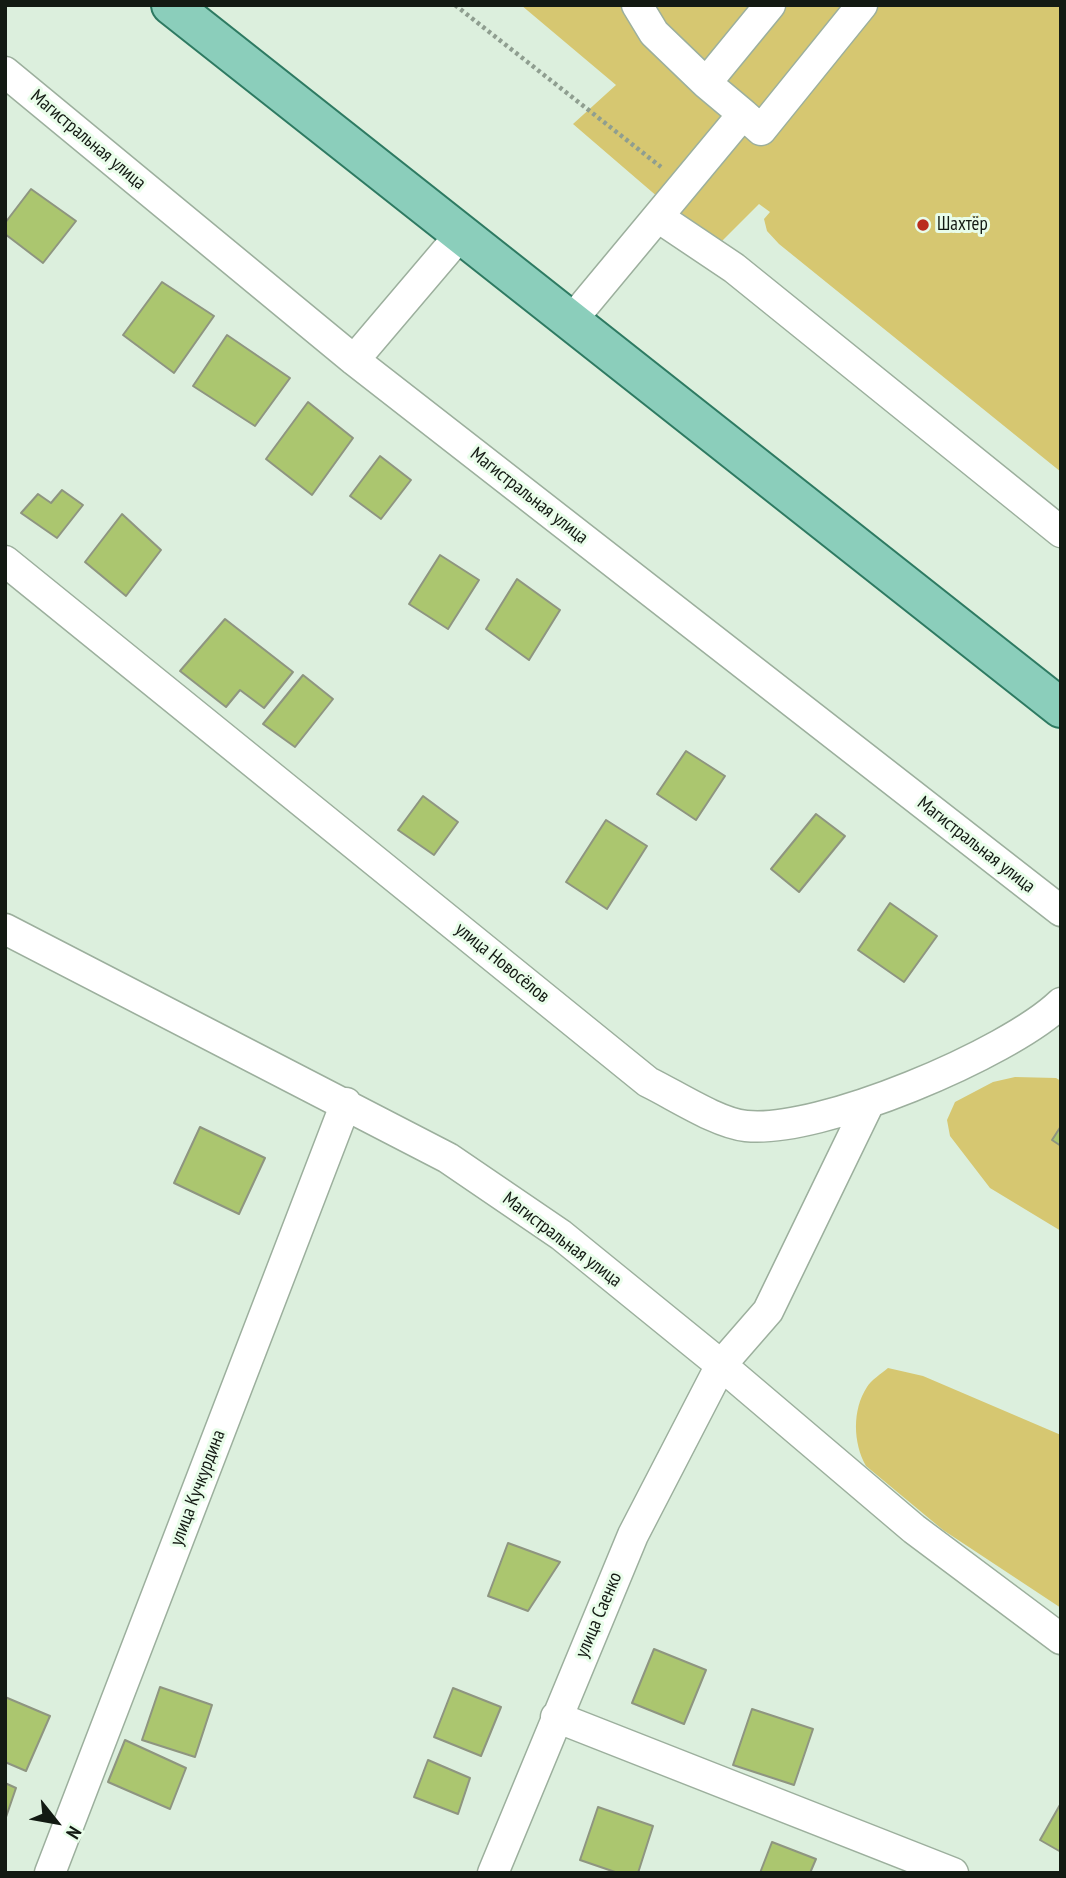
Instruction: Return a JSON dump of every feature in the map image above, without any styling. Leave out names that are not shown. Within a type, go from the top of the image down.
[{"type":"main road","points":[[171,5],[1061,708]]},
{"type":"street","points":[[637,5],[654,33],[706,83],[761,130],[862,5]]},
{"type":"street","points":[[706,83],[770,5]]},
{"type":"street","name":"Магистральная улица","points":[[5,72],[354,360],[1061,911]]},
{"type":"street","points":[[571,321],[743,114]]},
{"type":"street","points":[[658,217],[734,268],[1061,532]]},
{"type":"street","points":[[354,360],[461,234]]},
{"type":"street","name":"улица Новосёлов","points":[[5,562],[648,1082],[744,1126],[784,1124],[868,1105],[990,1049],[1061,1003]]},
{"type":"street","name":"Магистральная улица","points":[[5,929],[448,1158],[561,1235],[721,1365],[914,1529],[1061,1639]]},
{"type":"street","name":"улица Кучкурдина","points":[[50,1873],[346,1103]]},
{"type":"street","name":"улица Саенко","points":[[493,1873],[633,1535],[721,1365],[768,1311],[868,1105]]},
{"type":"street","points":[[556,1717],[953,1873]]},
{"type":"path","points":[[455,5],[683,185]]},
{"type":"shaded area","name":"Шахтёр","points":[[521,5],[1061,5],[1061,472],[779,244],[767,231],[764,219],[770,212],[759,204],[716,247],[573,124],[616,85]]},
{"type":"shaded area","points":[[1015,1077],[1056,1078],[1061,1081],[1061,1231],[990,1188],[950,1136],[947,1120],[955,1102],[993,1082]]},
{"type":"shaded area","points":[[888,1368],[923,1376],[1061,1435],[1061,1608],[943,1530],[866,1466],[857,1437],[859,1406],[869,1384]]},
{"type":"building","points":[[31,189],[76,221],[43,263],[5,234],[5,223]]},
{"type":"building","points":[[162,282],[214,316],[174,373],[123,335]]},
{"type":"building","points":[[227,335],[290,378],[255,426],[193,386]]},
{"type":"building","points":[[308,402],[353,438],[312,495],[266,459]]},
{"type":"building","points":[[380,456],[411,480],[381,519],[350,496]]},
{"type":"building","points":[[62,490],[83,505],[57,538],[21,513],[38,494],[51,503]]},
{"type":"building","points":[[122,514],[161,550],[126,596],[85,562]]},
{"type":"building","points":[[440,555],[479,580],[448,629],[409,604]]},
{"type":"building","points":[[517,579],[560,610],[529,660],[486,629]]},
{"type":"building","points":[[225,619],[293,672],[264,708],[240,690],[226,707],[180,671]]},
{"type":"building","points":[[303,675],[333,699],[295,747],[263,724]]},
{"type":"building","points":[[686,751],[725,776],[696,820],[657,794]]},
{"type":"building","points":[[423,796],[458,822],[434,855],[398,830]]},
{"type":"building","points":[[816,814],[845,836],[799,892],[771,869]]},
{"type":"building","points":[[606,820],[647,846],[607,909],[566,882]]},
{"type":"building","points":[[890,903],[937,936],[904,982],[858,950]]},
{"type":"building","points":[[1061,1126],[1061,1146],[1052,1140]]},
{"type":"building","points":[[200,1127],[265,1158],[239,1214],[174,1183]]},
{"type":"building","points":[[508,1543],[560,1562],[528,1611],[488,1596]]},
{"type":"building","points":[[654,1649],[706,1670],[684,1724],[632,1703]]},
{"type":"building","points":[[160,1687],[212,1705],[195,1757],[142,1740]]},
{"type":"building","points":[[453,1688],[501,1707],[481,1756],[434,1737]]},
{"type":"building","points":[[5,1697],[50,1716],[26,1771],[5,1762]]},
{"type":"building","points":[[752,1709],[813,1729],[794,1785],[733,1765]]},
{"type":"building","points":[[125,1740],[186,1768],[170,1809],[108,1782]]},
{"type":"building","points":[[428,1760],[470,1778],[458,1814],[414,1797]]},
{"type":"building","points":[[5,1783],[16,1788],[5,1820]]},
{"type":"building","points":[[1061,1803],[1061,1852],[1040,1840]]},
{"type":"building","points":[[598,1807],[653,1826],[638,1873],[618,1873],[580,1860]]},
{"type":"building","points":[[772,1842],[816,1859],[810,1873],[760,1873]]},
{"type":"place","name":"Шахтёр","points":[[923,225]]}]
